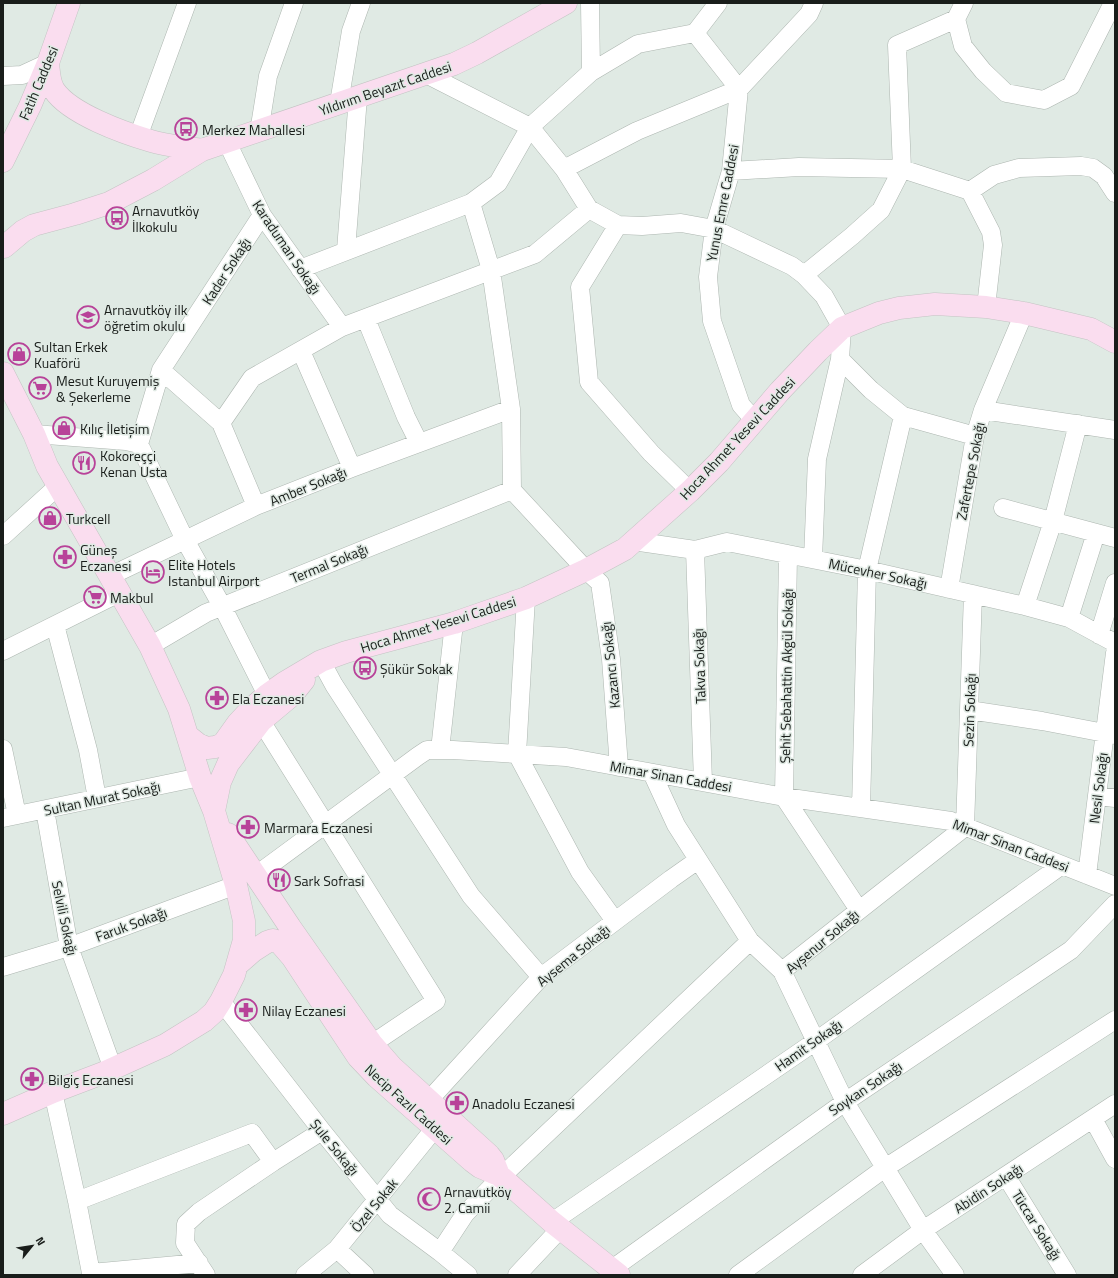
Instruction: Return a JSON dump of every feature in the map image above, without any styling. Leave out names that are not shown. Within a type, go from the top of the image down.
[{"type":"main road","name":"Fatih Caddesi","points":[[3,161],[30,106],[48,63],[69,3]]},
{"type":"main road","name":"Yıldırım Beyazıt Caddesi","points":[[3,251],[23,231],[34,225],[109,203],[153,180],[202,150],[259,132],[454,64],[477,53],[561,4]]},
{"type":"main road","points":[[48,63],[50,82],[54,90],[77,111],[118,130],[145,139],[202,150]]},
{"type":"main road","points":[[145,139],[158,156],[157,168],[153,180]]},
{"type":"main road","name":"Hoca Ahmet Yesevi Caddesi","points":[[200,777],[211,764],[238,723],[251,709],[284,683],[321,661],[346,652],[454,623],[526,598],[586,570],[625,549],[690,491],[755,421],[785,386],[842,328],[879,313],[899,308],[935,304],[986,307],[1024,313],[1091,329],[1115,342]]},
{"type":"main road","points":[[1091,329],[1115,328]]},
{"type":"main road","points":[[3,373],[34,434],[47,466],[150,646],[179,709],[200,777]]},
{"type":"main road","name":"Hoca Ahmet Yesevi Caddesi","points":[[214,811],[220,782],[228,764],[261,721],[292,695],[321,661]]},
{"type":"main road","points":[[188,736],[198,744],[207,748],[215,748],[223,744]]},
{"type":"main road","name":"Necip Fazıl Caddesi","points":[[200,777],[245,880],[372,1044],[392,1067],[489,1155],[493,1160],[500,1176]]},
{"type":"main road","points":[[3,1114],[53,1092],[113,1069],[165,1045],[204,1021],[214,1012],[221,1002],[234,975],[244,940],[245,880]]},
{"type":"main road","name":"Necip Fazıl Caddesi","points":[[237,965],[267,942],[273,940],[279,942],[292,957],[358,1057],[377,1077],[480,1167],[500,1176],[556,1225],[616,1272]]},
{"type":"street","points":[[145,139],[186,3]]},
{"type":"street","points":[[259,132],[268,76],[294,3]]},
{"type":"street","points":[[346,250],[351,31],[361,3]]},
{"type":"street","points":[[590,3],[592,72]]},
{"type":"street","points":[[300,269],[471,202],[498,183],[530,127],[592,72],[638,44],[695,33],[718,3]]},
{"type":"street","points":[[564,169],[637,131],[739,89],[809,14],[814,3]]},
{"type":"street","points":[[804,275],[881,210],[902,169],[897,45],[956,19],[964,3]]},
{"type":"street","points":[[956,19],[963,46],[983,71],[1006,93],[1044,100],[1071,86],[1113,3]]},
{"type":"street","points":[[695,33],[739,89]]},
{"type":"street","points":[[3,76],[22,75],[48,63]]},
{"type":"street","points":[[426,74],[530,127],[564,169],[589,209],[618,225],[642,226],[681,223],[714,229],[792,266],[804,275],[824,296],[842,328],[840,358],[817,459],[812,559]]},
{"type":"street","name":"Yunus Emre Caddesi","points":[[739,89],[731,171],[714,229],[708,277],[712,321],[741,405],[755,421]]},
{"type":"street","name":"Karaduman Sokağı","points":[[226,142],[262,215],[342,328]]},
{"type":"street","points":[[970,190],[994,175],[1019,168],[1081,166],[1093,168],[1104,176],[1115,196]]},
{"type":"street","points":[[731,171],[799,167],[902,169],[970,190],[991,232],[992,245],[986,307]]},
{"type":"street","points":[[471,202],[491,270],[511,409],[512,490]]},
{"type":"street","points":[[221,423],[252,378],[342,328],[535,254],[589,209]]},
{"type":"street","name":"Kader Sokağı","points":[[139,444],[162,370],[262,215]]},
{"type":"street","points":[[618,225],[580,287],[589,382],[651,454],[690,491]]},
{"type":"street","name":"Zafertepe Sokağı","points":[[949,589],[975,436],[983,410],[1024,313]]},
{"type":"street","points":[[366,319],[406,418],[419,443]]},
{"type":"street","points":[[301,351],[352,468]]},
{"type":"street","points":[[840,358],[871,390],[903,416],[975,436]]},
{"type":"street","points":[[162,370],[221,423],[256,506]]},
{"type":"street","name":"Amber Sokağı","points":[[3,651],[55,625],[185,540],[256,506],[352,468],[511,409]]},
{"type":"street","points":[[983,410],[1115,430]]},
{"type":"street","points":[[861,808],[866,570],[903,416]]},
{"type":"street","points":[[1025,606],[1053,521],[1078,424]]},
{"type":"street","points":[[34,434],[126,441],[139,444],[185,540],[222,606],[267,695]]},
{"type":"street","points":[[3,536],[58,486]]},
{"type":"street","name":"Kazancı Sokağı","points":[[512,490],[586,570],[600,583],[611,659],[619,767]]},
{"type":"street","name":"Termal Sokağı","points":[[150,646],[206,613],[222,606],[512,490]]},
{"type":"street","points":[[1003,508],[1115,538]]},
{"type":"street","points":[[1069,618],[1096,533]]},
{"type":"street","name":"Mücevher Sokağı","points":[[633,542],[696,550],[727,542],[788,554],[1025,606],[1069,618],[1107,639]]},
{"type":"street","name":"Takva Sokağı","points":[[696,550],[703,782]]},
{"type":"street","name":"Şehit Sebahattin Akgül Sokağı","points":[[784,797],[788,554]]},
{"type":"street","points":[[1107,639],[1115,583]]},
{"type":"street","name":"Sezin Sokağı","points":[[965,826],[973,594]]},
{"type":"street","points":[[526,598],[517,754],[580,872],[615,921]]},
{"type":"street","points":[[440,750],[454,623]]},
{"type":"street","points":[[55,625],[88,750],[97,798]]},
{"type":"street","name":"Nesil Sokağı","points":[[1086,875],[1097,796],[1110,734],[1115,653]]},
{"type":"street","points":[[321,661],[334,685],[471,896],[541,977]]},
{"type":"street","points":[[969,710],[1042,720],[1110,734]]},
{"type":"street","points":[[261,721],[436,1001],[372,1044]]},
{"type":"street","points":[[3,749],[10,817]]},
{"type":"street","name":"Mimar Sinan Caddesi","points":[[245,880],[326,824],[392,774],[427,750],[440,750],[566,757],[784,797],[951,821],[1115,886]]},
{"type":"street","points":[[652,773],[676,825],[750,941],[782,971]]},
{"type":"street","name":"Sultan Murat Sokağı","points":[[10,817],[200,777]]},
{"type":"street","points":[[1097,796],[1115,798]]},
{"type":"street","points":[[784,797],[859,910]]},
{"type":"street","name":"Selvili Sokağı","points":[[45,810],[69,947],[113,1069]]},
{"type":"street","name":"Ayşenur Sokağı","points":[[955,1275],[923,1230],[845,1102],[782,971],[965,826]]},
{"type":"street","name":"Aysema Sokağı","points":[[429,1100],[541,977],[698,860]]},
{"type":"street","name":"Hamit Sokağı","points":[[517,1275],[556,1225],[1062,865]]},
{"type":"street","name":"Faruk Sokağı","points":[[3,967],[69,947],[245,880]]},
{"type":"street","name":"Soykan Sokağı","points":[[616,1272],[845,1102],[1071,950],[1115,904]]},
{"type":"street","points":[[440,1252],[465,1214],[500,1176],[750,941]]},
{"type":"street","name":"Şule Sokağı","points":[[221,1002],[390,1215],[468,1275]]},
{"type":"street","points":[[738,1275],[885,1168],[1115,1020]]},
{"type":"street","points":[[53,1092],[77,1201],[91,1274],[202,1269]]},
{"type":"street","name":"Abidin Sokağı","points":[[862,1275],[923,1230],[1115,1104]]},
{"type":"street","points":[[1092,1119],[1115,1159]]},
{"type":"street","name":"Özel Sokak","points":[[305,1275],[337,1249],[435,1128]]},
{"type":"street","points":[[202,1269],[185,1243],[186,1224],[199,1212],[322,1131]]},
{"type":"street","points":[[77,1201],[252,1133],[273,1162]]},
{"type":"street","name":"Tüccar Sokağı","points":[[1006,1176],[1067,1275]]},
{"type":"street","points":[[337,1249],[365,1275]]},
{"type":"place","name":"Merkez Mahallesi","points":[[186,129]]},
{"type":"place","name":"Arnavutköy İlkokulu","points":[[117,218]]},
{"type":"place","name":"Arnavutköy ilk öğretim okulu","points":[[88,317]]},
{"type":"place","name":"Sultan Erkek Kuaförü","points":[[19,354]]},
{"type":"place","name":"Mesut Kuruyemiş & Şekerleme","points":[[40,388]]},
{"type":"place","name":"Kılıç İletişim","points":[[64,428]]},
{"type":"place","name":"Kokoreççi Kenan Usta","points":[[84,463]]},
{"type":"place","name":"Turkcell","points":[[50,518]]},
{"type":"place","name":"Güneş Eczanesi","points":[[65,557]]},
{"type":"place","name":"Elite Hotels Istanbul Airport","points":[[153,572]]},
{"type":"place","name":"Makbul","points":[[95,597]]},
{"type":"place","name":"Şükür Sokak","points":[[365,668]]},
{"type":"place","name":"Ela Eczanesi","points":[[217,698]]},
{"type":"place","name":"Marmara Eczanesi","points":[[248,827]]},
{"type":"place","name":"Sark Sofrasi","points":[[279,880]]},
{"type":"place","name":"Nilay Eczanesi","points":[[246,1010]]},
{"type":"place","name":"Bilgiç Eczanesi","points":[[32,1079]]},
{"type":"place","name":"Anadolu Eczanesi","points":[[457,1103]]},
{"type":"place","name":"Arnavutköy 2. Camii","points":[[429,1199]]}]
